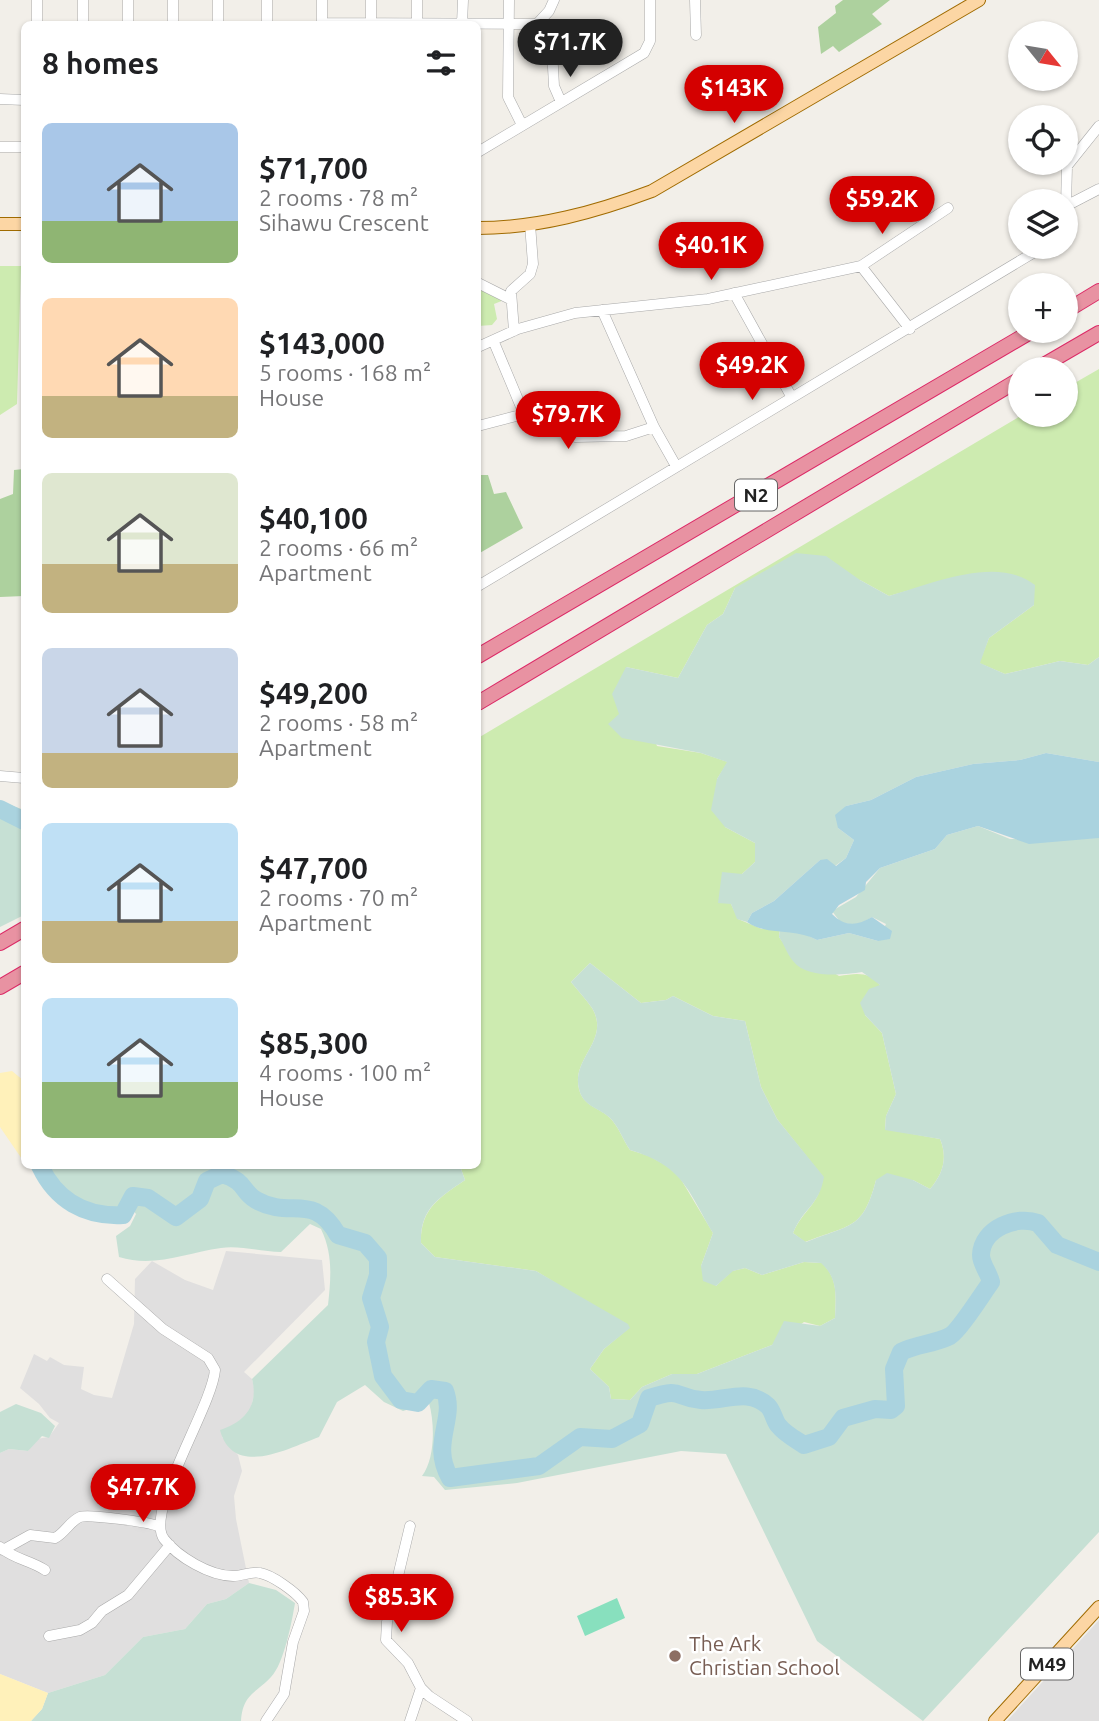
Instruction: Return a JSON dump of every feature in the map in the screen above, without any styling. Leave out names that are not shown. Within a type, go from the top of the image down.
[{"type":"highway","points":[[1078,304],[1099,291]]},
{"type":"highway","points":[[1058,357],[1099,333]]},
{"type":"highway","name":"N2","points":[[481,654],[1012,343]]},
{"type":"highway","name":"N2","points":[[481,702],[1008,386]]},
{"type":"highway","points":[[0,943],[21,931]]},
{"type":"highway","points":[[0,987],[21,975]]},
{"type":"main road","points":[[481,228],[530,224],[614,205],[674,181],[979,0]]},
{"type":"main road","points":[[0,224],[21,225]]},
{"type":"main road","name":"M49","points":[[995,1721],[1099,1607]]},
{"type":"street","points":[[37,0],[37,21]]},
{"type":"street","points":[[83,0],[83,21]]},
{"type":"street","points":[[128,0],[128,21]]},
{"type":"street","points":[[173,0],[173,21]]},
{"type":"street","points":[[218,0],[218,21]]},
{"type":"street","points":[[267,0],[267,21]]},
{"type":"street","points":[[322,0],[322,21]]},
{"type":"street","points":[[371,21],[372,0]]},
{"type":"street","points":[[417,0],[417,21]]},
{"type":"street","points":[[462,21],[463,0]]},
{"type":"street","points":[[509,0],[508,97],[522,125]]},
{"type":"street","points":[[481,24],[537,24],[549,11],[554,0]]},
{"type":"street","points":[[481,146],[644,53],[650,41],[650,0]]},
{"type":"street","points":[[695,0],[696,35]]},
{"type":"street","points":[[537,24],[552,49],[554,86],[561,102]]},
{"type":"street","points":[[0,99],[21,100]]},
{"type":"street","points":[[1099,126],[1067,166],[1066,206],[1099,189]]},
{"type":"street","points":[[0,147],[21,147]]},
{"type":"street","points":[[481,346],[514,331],[562,316],[708,299],[861,266],[948,208]]},
{"type":"street","points":[[514,331],[510,299],[513,288],[530,274],[533,264],[530,224]]},
{"type":"street","points":[[481,584],[1024,259]]},
{"type":"street","points":[[861,266],[910,329]]},
{"type":"street","points":[[481,284],[510,299]]},
{"type":"street","points":[[734,293],[791,396]]},
{"type":"street","points":[[602,310],[654,427],[676,466]]},
{"type":"street","points":[[493,340],[524,414]]},
{"type":"street","points":[[481,425],[524,414],[575,437],[625,436],[654,427]]},
{"type":"street","points":[[0,776],[21,778]]},
{"type":"street","points":[[107,1279],[163,1329],[208,1358],[215,1370],[188,1446],[167,1489],[158,1526]]},
{"type":"street","points":[[1,1549],[30,1535],[55,1538],[77,1518],[84,1516],[114,1521],[138,1520],[158,1526],[170,1545],[210,1571],[229,1576],[264,1574],[302,1600],[304,1611],[293,1642],[286,1685],[266,1721]]},
{"type":"street","points":[[410,1526],[385,1634],[386,1640],[408,1663],[421,1688],[467,1721]]},
{"type":"street","points":[[49,1636],[80,1630],[92,1623],[102,1611],[128,1595],[170,1545]]},
{"type":"street","points":[[1,1549],[12,1556],[28,1559],[45,1570]]},
{"type":"street","points":[[410,1721],[421,1688]]},
{"type":"shaded area","points":[[226,1251],[322,1260],[325,1290],[244,1372],[252,1379],[255,1391],[250,1411],[222,1437],[238,1455],[242,1471],[234,1496],[249,1583],[226,1599],[207,1604],[185,1629],[143,1637],[105,1675],[48,1693],[0,1674],[0,1453],[9,1449],[28,1451],[36,1439],[49,1437],[59,1423],[50,1418],[39,1404],[20,1388],[34,1354],[47,1361],[50,1357],[64,1365],[84,1367],[81,1389],[94,1395],[112,1398],[134,1324],[135,1279],[152,1261],[185,1280],[213,1290]]},
{"type":"shaded area","points":[[1099,1620],[1099,1721],[1007,1721]]},
{"type":"green space","points":[[843,0],[890,0],[872,14],[882,24],[839,52],[833,46],[821,54],[818,27],[836,13],[835,6]]},
{"type":"green space","points":[[0,266],[21,266],[17,404],[0,415]]},
{"type":"green space","points":[[481,287],[504,300],[494,304],[497,319],[492,325],[481,326]]},
{"type":"green space","points":[[1099,369],[1099,657],[1088,665],[1060,661],[1005,674],[979,663],[989,638],[1034,605],[942,581],[889,596],[860,580],[735,588],[723,614],[707,625],[678,678],[626,667],[657,746],[701,753],[728,762],[717,779],[725,827],[755,843],[755,862],[742,874],[731,904],[738,919],[762,929],[780,929],[779,937],[782,941],[839,976],[862,974],[881,986],[865,1015],[882,1033],[896,1094],[886,1116],[885,1129],[940,1139],[944,1159],[941,1172],[930,1189],[913,1180],[876,1180],[860,1217],[844,1228],[805,1242],[793,1233],[815,1201],[823,1177],[777,1119],[761,1087],[745,1021],[713,1016],[673,996],[666,1000],[641,1003],[590,963],[571,982],[592,1008],[597,1019],[594,1040],[580,1068],[579,1089],[587,1103],[612,1120],[630,1150],[649,1156],[676,1171],[713,1233],[701,1266],[716,1286],[732,1271],[745,1268],[762,1275],[804,1262],[822,1263],[833,1281],[836,1295],[835,1318],[820,1326],[804,1322],[772,1345],[697,1374],[672,1374],[642,1387],[630,1400],[611,1399],[609,1387],[590,1369],[604,1349],[629,1328],[536,1271],[435,1257],[421,1243],[428,1213],[439,1199],[465,1180],[461,1169],[481,1169],[481,736],[1008,423],[1008,427],[1078,427],[1078,381]]},
{"type":"green space","points":[[21,469],[21,596],[0,597],[0,499],[13,494],[14,470]]},
{"type":"green space","points":[[481,475],[488,475],[494,494],[506,492],[523,528],[481,552]]},
{"type":"green space","points":[[796,553],[826,556],[889,596],[944,579],[983,572],[1020,576],[1035,585],[1034,605],[989,638],[980,663],[1005,674],[1060,661],[1088,665],[1099,657],[1099,762],[1046,753],[1020,760],[973,764],[916,777],[871,800],[846,806],[838,828],[854,840],[846,858],[835,866],[820,860],[774,901],[752,913],[747,922],[737,919],[731,904],[718,903],[722,872],[742,874],[755,862],[755,843],[725,827],[711,810],[717,779],[727,762],[701,753],[622,738],[608,724],[619,714],[612,694],[626,667],[678,678],[707,625],[723,614],[735,588]]},
{"type":"green space","points":[[0,801],[21,809],[21,916],[0,927]]},
{"type":"green space","points":[[978,826],[1010,839],[1099,838],[1099,1532],[923,1721],[817,1641],[726,1454],[681,1451],[517,1483],[445,1490],[434,1477],[422,1476],[433,1441],[429,1403],[403,1411],[384,1402],[365,1385],[337,1402],[319,1437],[263,1456],[249,1457],[237,1453],[227,1445],[220,1430],[229,1427],[248,1412],[254,1389],[252,1379],[328,1305],[329,1257],[321,1229],[310,1224],[281,1252],[228,1247],[170,1259],[132,1260],[119,1257],[116,1236],[130,1226],[136,1214],[129,1205],[123,1215],[96,1213],[84,1209],[64,1197],[42,1169],[461,1169],[465,1180],[439,1199],[428,1212],[421,1243],[435,1257],[536,1271],[628,1324],[630,1328],[604,1349],[590,1369],[609,1387],[611,1399],[630,1400],[642,1387],[672,1374],[697,1374],[772,1345],[784,1321],[820,1326],[835,1318],[835,1288],[827,1269],[821,1263],[804,1262],[762,1275],[745,1268],[733,1271],[716,1286],[703,1281],[701,1266],[713,1233],[682,1181],[662,1164],[630,1150],[612,1120],[587,1103],[581,1095],[578,1078],[580,1068],[594,1040],[597,1019],[592,1008],[571,982],[590,963],[641,1003],[666,1000],[673,996],[713,1016],[745,1021],[761,1087],[777,1119],[824,1177],[819,1194],[793,1233],[806,1242],[834,1232],[860,1217],[876,1180],[887,1173],[913,1180],[930,1189],[941,1172],[944,1153],[940,1139],[885,1130],[886,1116],[896,1094],[882,1033],[865,1015],[860,1003],[869,989],[880,985],[862,972],[826,974],[799,967],[779,937],[780,929],[803,933],[817,940],[849,933],[878,941],[886,924],[872,917],[859,925],[841,923],[832,911],[856,897],[880,868],[935,849],[947,835]]},
{"type":"green space","points":[[16,1404],[41,1413],[55,1426],[49,1438],[42,1436],[28,1451],[9,1449],[0,1453],[0,1412]]},
{"type":"green space","points":[[249,1583],[276,1590],[295,1603],[287,1642],[276,1671],[247,1700],[241,1721],[31,1721],[42,1709],[48,1693],[105,1675],[143,1637],[185,1629],[207,1604],[226,1599]]},
{"type":"green space","points":[[617,1598],[625,1618],[585,1636],[577,1616]]},
{"type":"sand","points":[[12,1071],[21,1078],[21,1158],[0,1127],[0,1073]]},
{"type":"sand","points":[[0,1674],[48,1693],[42,1709],[31,1721],[0,1721]]},
{"type":"water","points":[[1046,753],[1099,762],[1099,838],[1029,844],[978,826],[947,835],[935,849],[880,868],[866,882],[865,890],[839,905],[832,914],[851,924],[872,917],[892,931],[890,939],[878,941],[849,933],[817,940],[799,934],[763,929],[747,922],[752,913],[774,901],[820,860],[827,859],[836,866],[846,858],[854,840],[838,828],[835,815],[846,806],[871,800],[916,777],[973,764],[1020,760]]},
{"type":"waterway","points":[[0,809],[21,820]]},
{"type":"waterway","points":[[42,1169],[63,1197],[84,1209],[96,1213],[123,1215],[133,1196],[148,1198],[176,1217],[200,1199],[207,1181],[222,1174],[240,1183],[256,1200],[280,1208],[310,1210],[329,1222],[338,1235],[365,1243],[378,1258],[378,1275],[371,1298],[380,1327],[376,1342],[383,1376],[401,1400],[418,1403],[431,1389],[445,1391],[448,1412],[442,1454],[450,1478],[539,1466],[580,1437],[612,1439],[640,1424],[649,1398],[668,1393],[701,1400],[752,1397],[768,1406],[781,1428],[804,1445],[829,1437],[843,1418],[875,1409],[891,1410],[896,1406],[894,1369],[901,1352],[950,1336],[965,1320],[991,1282],[981,1255],[987,1237],[994,1231],[1011,1222],[1038,1223],[1057,1245],[1099,1262]]},
{"type":"place","name":"The Ark Christian School","points":[[675,1656]]}]
